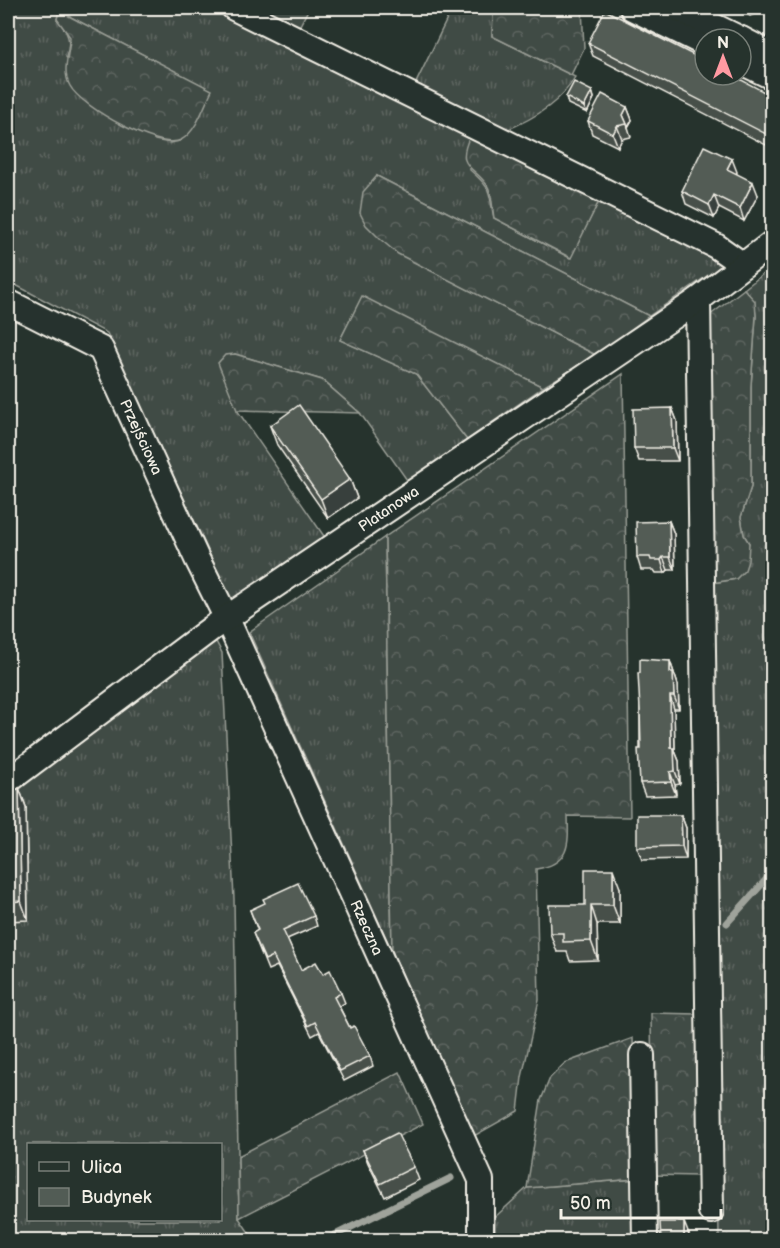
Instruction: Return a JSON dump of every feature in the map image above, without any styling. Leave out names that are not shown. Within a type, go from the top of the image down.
[{"type":"street","points":[[234,8],[716,246],[742,265]]},
{"type":"street","points":[[632,8],[693,38]]},
{"type":"street","points":[[677,8],[716,27]]},
{"type":"street","points":[[753,45],[772,55]]},
{"type":"street","points":[[753,68],[772,77]]},
{"type":"street","name":"Platanowa","points":[[8,781],[227,619],[698,300],[772,243]]},
{"type":"street","points":[[698,300],[711,1211]]},
{"type":"street","name":"Przejściowa","points":[[8,302],[101,349],[197,559],[227,619]]},
{"type":"street","name":"Rzeczna","points":[[227,619],[481,1180],[481,1240]]},
{"type":"street","points":[[642,1055],[645,1240]]},
{"type":"green space","points":[[8,8],[211,8],[470,136],[470,170],[483,182],[488,191],[494,218],[570,258],[599,201],[724,264],[649,316],[377,176],[399,254],[596,355],[543,387],[362,297],[340,340],[416,374],[467,440],[409,483],[360,413],[322,380],[235,354],[237,410],[326,539],[232,602],[107,333],[8,281]],"holes":[[[59,11],[211,90],[179,141],[170,143],[155,140],[66,57],[69,41],[64,28],[57,19]]]},
{"type":"green space","points":[[255,8],[309,8],[298,29]]},
{"type":"green space","points":[[437,8],[489,8],[493,15],[492,36],[575,77],[554,103],[525,122],[504,131],[414,87],[449,15]]},
{"type":"green space","points":[[489,8],[582,8],[584,48],[571,75],[492,36],[493,15]]},
{"type":"green space","points":[[59,11],[212,90],[196,124],[187,136],[171,142],[156,139],[104,115],[77,95],[67,80],[66,68],[70,37],[57,19]]},
{"type":"green space","points":[[470,136],[599,201],[571,258],[494,218],[487,185],[465,160],[464,154]]},
{"type":"green space","points":[[377,176],[649,316],[596,355],[398,254],[366,225],[360,213],[363,192]]},
{"type":"green space","points":[[772,267],[768,319],[772,347],[772,1240],[719,1240],[712,583],[736,579],[749,543],[744,535],[741,517],[751,487],[751,386],[756,316],[754,301],[744,289]]},
{"type":"green space","points":[[744,289],[755,301],[756,316],[751,386],[751,487],[741,517],[744,535],[749,543],[748,561],[745,570],[736,579],[712,583],[709,316]]},
{"type":"green space","points":[[362,296],[543,387],[467,440],[416,374],[340,340]]},
{"type":"green space","points":[[235,354],[322,380],[360,413],[237,410],[218,363],[225,355]]},
{"type":"green space","points":[[623,374],[630,817],[568,816],[565,852],[555,863],[536,869],[539,1000],[522,1077],[518,1111],[474,1136],[392,951],[385,537]]},
{"type":"green space","points":[[385,537],[392,951],[249,632]]},
{"type":"green space","points":[[212,634],[222,653],[234,899],[239,1218],[254,1240],[8,1240],[8,783]]},
{"type":"green space","points":[[651,1013],[698,1014],[698,1176],[653,1175]]},
{"type":"green space","points":[[633,1038],[636,1179],[527,1188],[541,1100],[550,1078],[565,1063]]},
{"type":"green space","points":[[400,1072],[423,1124],[239,1218],[238,1156]]},
{"type":"green space","points":[[636,1179],[637,1240],[495,1240],[495,1217],[527,1188]]},
{"type":"building","points":[[605,10],[693,55],[693,87],[753,86],[772,96],[772,137],[588,43]]},
{"type":"building","points":[[574,82],[592,91],[584,107],[566,97]]},
{"type":"building","points":[[602,94],[627,107],[623,115],[627,124],[617,126],[613,134],[588,121]]},
{"type":"building","points":[[704,146],[732,159],[727,169],[753,182],[740,208],[714,195],[709,205],[682,191]]},
{"type":"building","points":[[299,405],[350,479],[321,499],[270,426]]},
{"type":"building","points":[[672,408],[673,448],[634,448],[633,409]]},
{"type":"building","points":[[669,521],[670,557],[651,560],[650,557],[637,557],[636,522]]},
{"type":"building","points":[[640,659],[670,661],[670,672],[673,672],[674,696],[670,696],[671,748],[674,748],[675,771],[670,772],[671,782],[640,783],[638,673],[640,673]]},
{"type":"building","points":[[19,788],[21,901],[8,902],[8,796]]},
{"type":"building","points":[[637,815],[681,815],[682,846],[637,847]]},
{"type":"building","points":[[585,869],[613,869],[613,905],[591,905],[591,941],[563,942],[563,933],[550,933],[549,905],[585,905]]},
{"type":"building","points":[[298,883],[314,916],[283,930],[301,970],[316,962],[323,974],[330,970],[341,993],[334,997],[350,1028],[354,1026],[370,1056],[340,1071],[315,1022],[308,1026],[273,956],[265,960],[253,933],[258,930],[250,910],[265,903],[263,899]]},
{"type":"building","points":[[397,1133],[414,1167],[380,1184],[363,1150]]},
{"type":"building","points":[[660,1222],[684,1222],[684,1240],[661,1240]]},
{"type":"waterway","points":[[727,923],[772,873]]},
{"type":"waterway","points":[[325,1240],[451,1178]]}]
